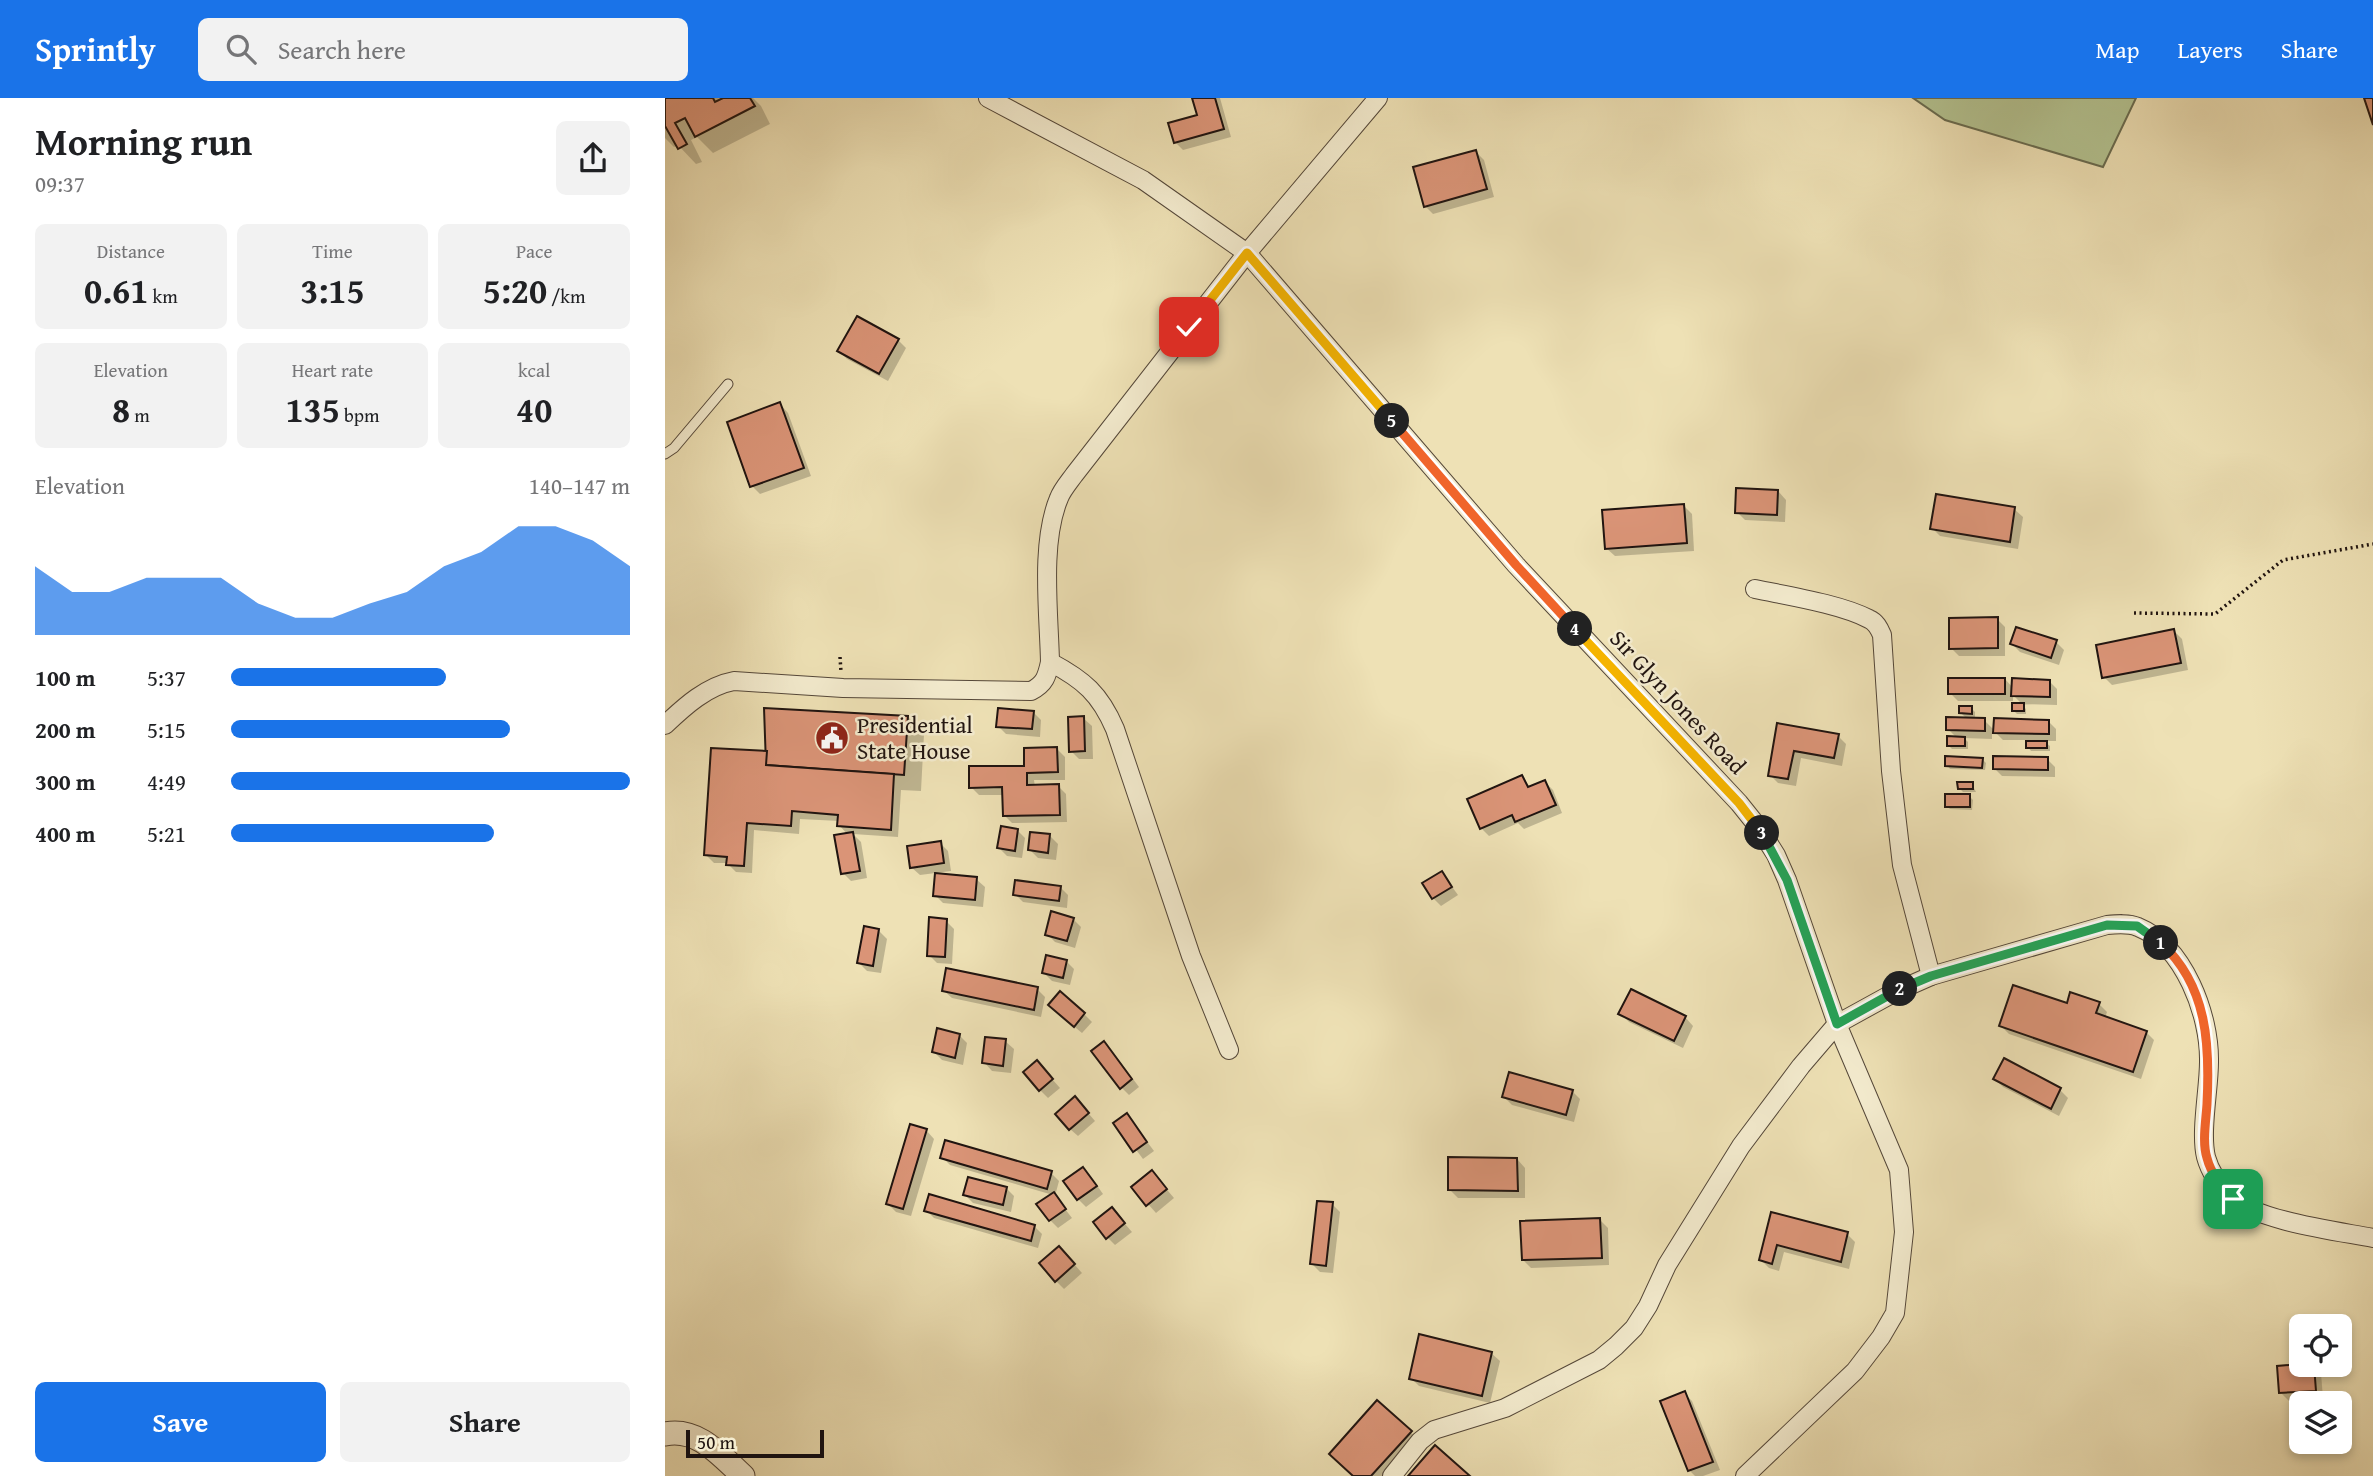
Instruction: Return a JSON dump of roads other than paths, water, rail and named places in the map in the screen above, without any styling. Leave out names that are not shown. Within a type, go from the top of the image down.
[{"type":"street","name":"Sir Glyn Jones Road","points":[[988,98],[1143,180],[1247,253],[1516,565],[1739,803],[1776,855],[1837,1024],[1899,1170],[1904,1232],[1895,1313],[1881,1337],[1855,1371],[1745,1476]]},
{"type":"street","points":[[665,725],[707,691],[734,681],[843,688],[1031,691],[1040,687],[1047,678],[1050,662],[1048,545],[1052,518],[1060,496],[1073,475],[1247,253],[1378,98]]},
{"type":"street","points":[[1755,589],[1819,603],[1867,618],[1882,635],[1891,771],[1902,865],[1931,976]]},
{"type":"street","points":[[1050,662],[1076,676],[1095,693],[1106,709],[1191,956],[1229,1050]]},
{"type":"street","points":[[1392,1476],[1420,1441],[1434,1430],[1505,1408],[1599,1360],[1634,1328],[1667,1265],[1741,1146],[1793,1075],[1837,1024],[1897,991],[1931,976],[2107,925],[2137,926],[2152,935],[2184,968],[2198,1000],[2210,1058],[2206,1158],[2218,1183],[2233,1199],[2259,1212],[2373,1238]]},
{"type":"street","points":[[665,1434],[673,1432],[695,1437],[708,1444],[743,1476]]},
{"type":"lane","points":[[665,454],[674,448],[728,384]]},
{"type":"place","name":"Presidential State House","points":[[832,738]]}]
